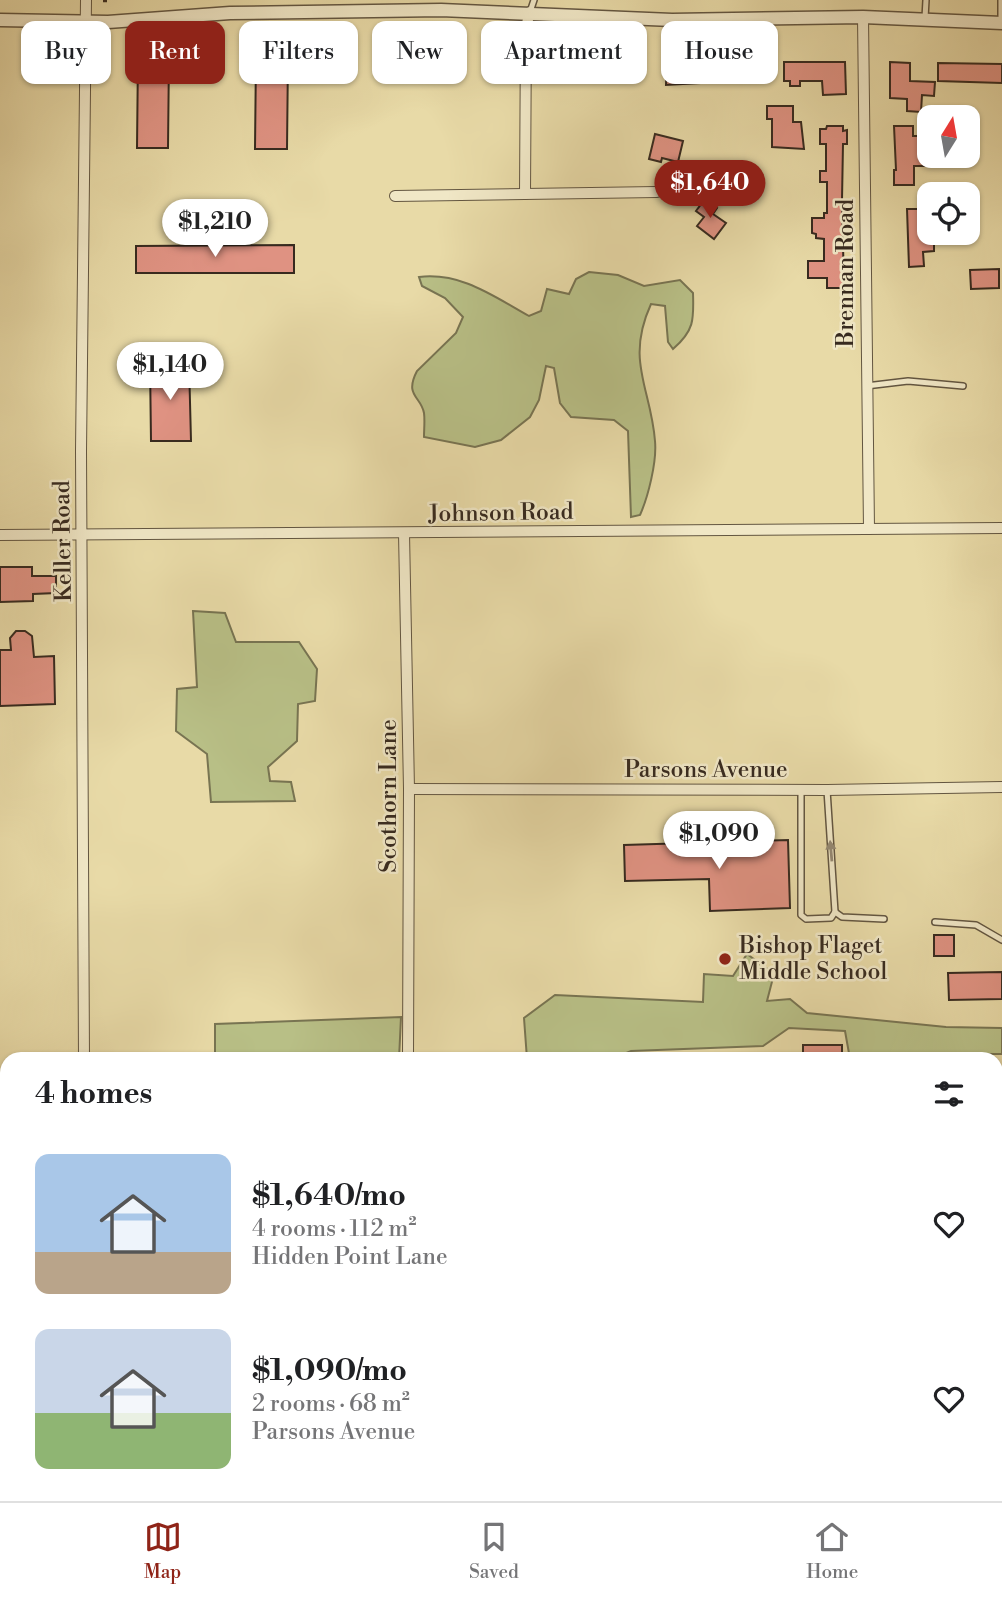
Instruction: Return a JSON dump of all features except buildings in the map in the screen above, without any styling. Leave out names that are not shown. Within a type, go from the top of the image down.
[{"type":"street","name":"Keller Road","points":[[86,0],[86,21]]},
{"type":"street","points":[[102,21],[230,13],[532,6],[557,15],[672,20],[863,17],[1001,23]]},
{"type":"street","points":[[525,194],[526,27],[532,6]]},
{"type":"street","name":"Brennan Road","points":[[863,17],[869,529]]},
{"type":"street","points":[[0,20],[43,21]]},
{"type":"street","name":"Keller Road","points":[[84,1052],[82,191],[85,84]]},
{"type":"street","points":[[395,196],[657,192]]},
{"type":"street","name":"Johnson Road","points":[[0,535],[1002,528]]},
{"type":"street","name":"Scothorn Lane","points":[[404,533],[409,789],[408,1052]]},
{"type":"street","name":"Parsons Avenue","points":[[409,789],[827,790],[1002,787]]},
{"type":"lane","points":[[925,18],[926,0]]},
{"type":"lane","points":[[1001,0],[1001,23]]},
{"type":"lane","points":[[866,386],[908,381],[963,386]]},
{"type":"lane","points":[[801,790],[802,915],[806,919],[831,918],[835,912],[827,790]]},
{"type":"lane","points":[[835,912],[842,917],[884,919]]},
{"type":"lane","points":[[935,922],[976,925],[1002,940]]},
{"type":"green space","points":[[589,272],[618,275],[644,286],[680,280],[693,293],[689,330],[673,349],[668,342],[665,306],[651,304],[644,324],[640,358],[653,422],[655,459],[643,508],[640,515],[631,517],[628,431],[614,420],[571,417],[560,403],[554,368],[546,366],[539,400],[530,417],[501,440],[475,447],[424,437],[424,413],[412,386],[417,371],[456,333],[463,317],[445,298],[422,286],[419,277],[434,276],[463,282],[529,316],[541,311],[547,289],[569,294],[576,279]]},
{"type":"green space","points":[[193,611],[225,613],[236,642],[299,642],[317,669],[315,701],[298,704],[297,741],[268,767],[270,781],[291,782],[295,801],[211,802],[207,754],[176,731],[177,689],[197,687]]},
{"type":"green space","points":[[747,954],[774,974],[767,1001],[790,999],[807,1013],[946,1027],[1002,1028],[1002,1052],[849,1052],[845,1031],[789,1028],[763,1046],[629,1052],[526,1052],[524,1018],[555,995],[703,1002],[704,974],[733,976]]},
{"type":"green space","points":[[401,1017],[399,1052],[215,1052],[215,1024]]},
{"type":"place","name":"Bishop Flaget Middle School","points":[[725,959]]}]
